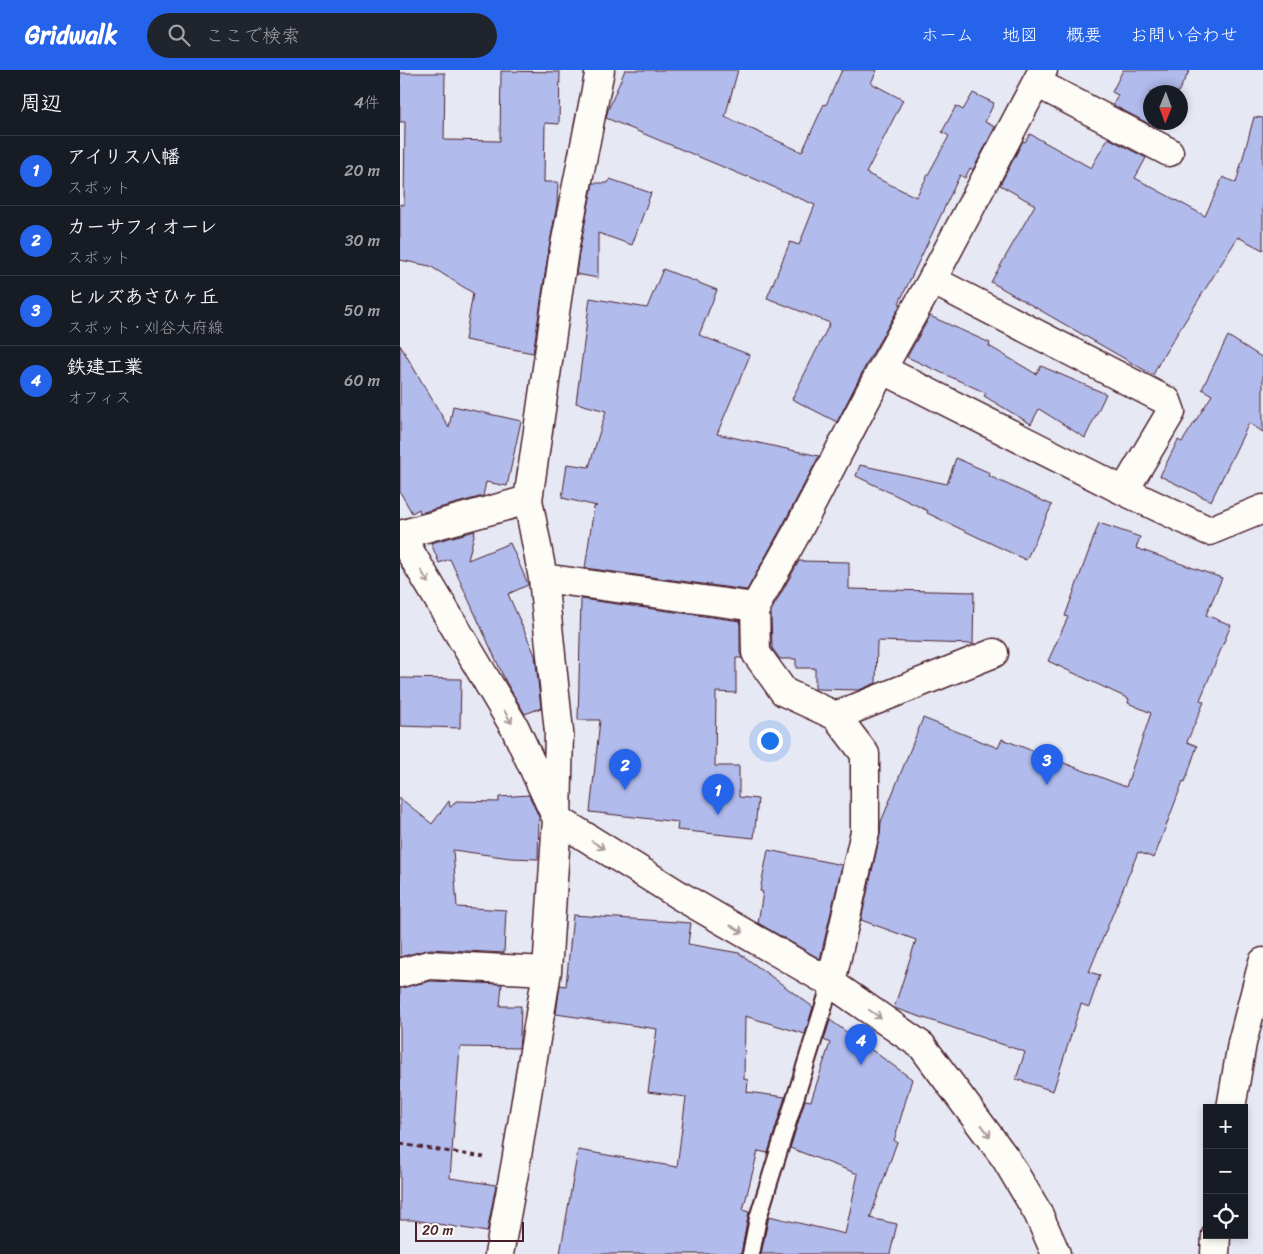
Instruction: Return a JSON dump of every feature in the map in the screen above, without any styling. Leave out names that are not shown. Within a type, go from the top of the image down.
[{"type":"street","points":[[499,1254],[547,971],[556,819],[559,732],[543,578],[528,500],[564,250],[600,70]]},
{"type":"street","points":[[831,983],[865,832],[865,754],[836,716],[784,692],[756,653],[755,607],[797,532],[882,368],[932,280],[1040,76],[1169,152]]},
{"type":"street","points":[[932,280],[1167,401],[1171,412],[1124,491]]},
{"type":"street","points":[[882,368],[1124,491],[1209,531],[1263,509]]},
{"type":"street","points":[[528,500],[400,535],[515,728],[556,819],[682,897],[831,983],[922,1046],[1006,1159],[1038,1213],[1056,1254]]},
{"type":"street","points":[[543,578],[755,607]]},
{"type":"street","points":[[836,716],[994,653]]},
{"type":"street","points":[[1232,1104],[1242,1043],[1263,962]]},
{"type":"street","points":[[400,973],[428,965],[547,971]]},
{"type":"street","points":[[1215,1254],[1216,1239]]},
{"type":"lane","points":[[751,1254],[758,1218],[831,983]]},
{"type":"path","points":[[400,1144],[516,1162]]},
{"type":"building","points":[[625,70],[738,70],[725,117],[802,152],[842,70],[877,70],[871,83],[903,100],[866,173],[916,197],[949,136],[942,132],[956,106],[963,110],[973,93],[994,103],[985,122],[995,127],[973,170],[970,168],[965,178],[960,175],[899,303],[901,304],[868,361],[837,422],[792,399],[830,323],[767,298],[790,242],[799,245],[815,205],[606,118]]},
{"type":"building","points":[[1123,70],[1190,70],[1182,85],[1143,85],[1143,121],[1113,105],[1118,95],[1112,92]]},
{"type":"building","points":[[501,71],[560,72],[559,124],[545,123],[544,182],[558,182],[557,204],[533,353],[465,340],[473,293],[430,266],[400,260],[400,204],[404,205],[405,122],[400,122],[400,73],[445,73],[444,140],[500,141]]},
{"type":"building","points":[[1254,117],[1263,118],[1263,250],[1238,237],[1153,375],[991,282],[1035,205],[1000,185],[1023,141],[1025,142],[1030,134],[1091,168],[1108,138],[1146,158],[1135,178],[1205,216],[1223,177],[1236,183]]},
{"type":"building","points":[[610,179],[651,193],[632,245],[598,233],[598,278],[576,274],[593,183],[608,183]]},
{"type":"building","points":[[663,269],[717,290],[699,335],[750,355],[717,434],[819,456],[747,590],[585,568],[594,507],[597,506],[562,498],[567,464],[589,467],[606,411],[576,403],[590,298],[647,308]]},
{"type":"building","points":[[930,316],[990,343],[989,346],[1036,374],[1041,366],[1106,394],[1085,438],[1039,409],[1031,424],[984,396],[986,393],[907,357]]},
{"type":"building","points":[[1228,336],[1263,358],[1263,432],[1249,423],[1211,501],[1160,476],[1178,440],[1182,442],[1212,395],[1202,389]]},
{"type":"building","points":[[400,345],[449,428],[453,406],[521,421],[507,486],[486,482],[483,496],[420,513],[419,509],[412,513],[400,492]]},
{"type":"building","points":[[956,458],[990,473],[989,476],[1052,505],[1026,560],[927,513],[928,511],[856,476],[860,465],[947,484]]},
{"type":"building","points":[[1099,523],[1140,537],[1136,548],[1222,578],[1206,615],[1231,625],[1200,700],[1204,702],[1187,742],[1197,746],[1185,782],[1183,781],[1154,858],[1138,852],[1089,972],[1100,975],[1089,1007],[1081,1004],[1053,1091],[1016,1079],[1025,1052],[894,1008],[916,940],[861,920],[880,835],[881,822],[923,718],[998,748],[1002,739],[1126,787],[1151,713],[1128,703],[1129,699],[1048,661],[1068,617],[1065,616]]},
{"type":"building","points":[[475,531],[468,560],[510,543],[528,584],[508,594],[535,655],[541,708],[525,714],[506,682],[450,559],[439,563],[431,543]]},
{"type":"building","points":[[799,561],[849,562],[849,589],[974,592],[973,644],[877,641],[876,683],[859,690],[815,689],[815,668],[796,668],[796,659],[780,659],[772,648],[771,611]]},
{"type":"building","points":[[581,599],[740,621],[740,653],[742,658],[736,658],[736,693],[716,692],[715,766],[739,766],[739,797],[758,799],[754,838],[677,830],[678,822],[590,812],[600,720],[578,720]]},
{"type":"building","points":[[400,678],[461,679],[460,728],[400,726]]},
{"type":"building","points":[[529,795],[539,817],[538,859],[510,858],[453,850],[457,907],[506,910],[504,953],[430,949],[400,957],[400,798],[432,824],[449,801],[451,807],[456,801],[499,802],[499,797]]},
{"type":"building","points":[[768,850],[842,865],[820,959],[758,923],[763,892],[760,891]]},
{"type":"building","points":[[573,915],[691,923],[688,944],[739,953],[813,1007],[805,1034],[745,1016],[744,1079],[748,1080],[747,1092],[785,1097],[768,1153],[758,1151],[743,1210],[749,1212],[741,1254],[560,1254],[578,1150],[677,1167],[686,1097],[648,1092],[657,1029],[556,1014],[560,985],[566,986]]},
{"type":"building","points":[[431,981],[502,984],[500,1006],[521,1006],[519,1048],[460,1047],[450,1178],[496,1185],[487,1232],[413,1220],[400,1220],[400,988]]},
{"type":"building","points":[[830,1020],[912,1079],[894,1141],[897,1142],[870,1218],[897,1224],[890,1254],[761,1254],[769,1216],[845,1234],[858,1174],[790,1148],[805,1100],[811,1101],[830,1043],[824,1040]]},
{"type":"place","name":"ヒルズあさひヶ丘","points":[[1047,785]]},
{"type":"place","name":"カーサフィオーレ","points":[[625,790]]},
{"type":"place","name":"アイリス八幡","points":[[718,815]]},
{"type":"place","name":"鉄建工業","points":[[861,1065]]}]
